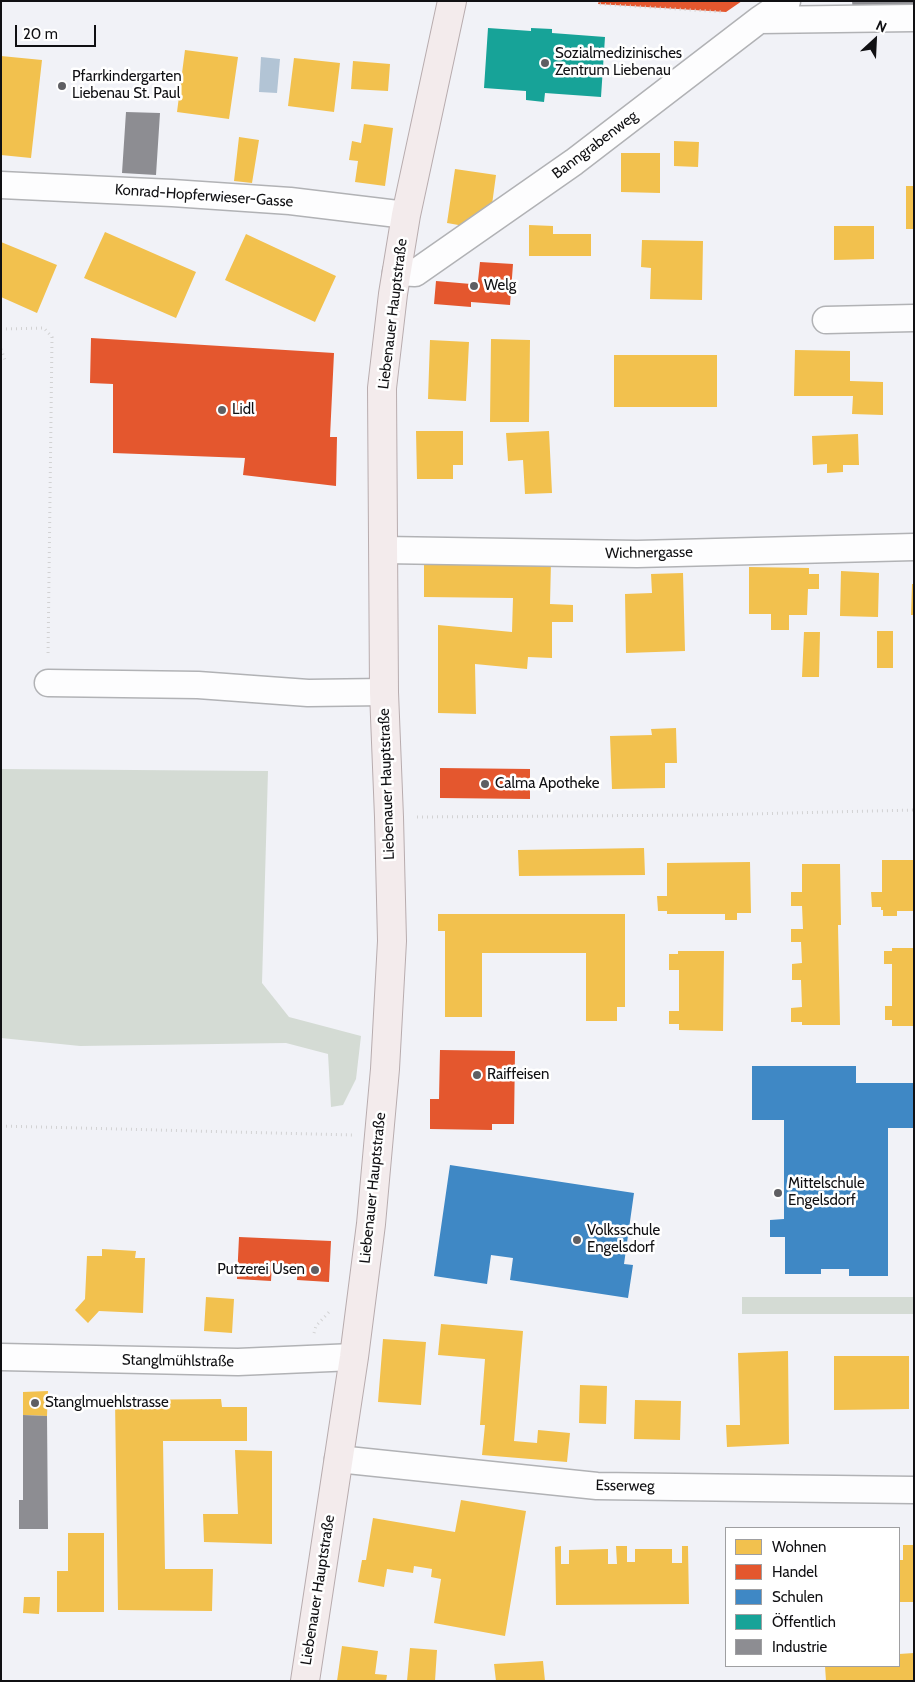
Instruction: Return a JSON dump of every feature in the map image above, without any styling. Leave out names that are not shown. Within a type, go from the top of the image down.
[{"type":"main road","name":"Liebenauer Hauptstraße","points":[[305,1681],[354,1358],[371,1224],[385,1069],[392,941],[384,692],[382,388],[396,272],[406,215],[452,1]]},
{"type":"street","name":"Banngrabenweg","points":[[396,272],[414,274],[574,162],[758,20],[786,1]]},
{"type":"street","points":[[758,20],[914,18]]},
{"type":"street","name":"Konrad-Hopferwieser-Gasse","points":[[1,185],[290,201],[406,215]]},
{"type":"street","points":[[826,320],[914,318]]},
{"type":"street","name":"Wichnergasse","points":[[384,550],[637,554],[914,547]]},
{"type":"street","name":"Liebenauer Hauptstraße","points":[[51,672],[308,693],[384,692]]},
{"type":"street","name":"Stanglmühlstraße","points":[[1,1357],[238,1362],[354,1358]]},
{"type":"street","name":"Esserweg","points":[[338,1460],[597,1486],[914,1490]]},
{"type":"path","points":[[599,1],[598,4],[726,12],[758,20]]},
{"type":"path","points":[[1,329],[44,328],[52,337],[48,658],[51,672]]},
{"type":"path","points":[[1,349],[5,360]]},
{"type":"path","points":[[389,817],[706,815],[914,810]]},
{"type":"path","points":[[1,1126],[378,1136]]},
{"type":"path","points":[[306,1360],[316,1326],[336,1305],[361,1297]]},
{"type":"shaded area","points":[[1,769],[268,771],[262,983],[289,1017],[361,1036],[356,1079],[343,1105],[331,1107],[328,1054],[286,1043],[80,1046],[1,1038]]},
{"type":"shaded area","points":[[742,1297],[914,1297],[914,1314],[742,1314]]},
{"type":"water","points":[[261,57],[280,59],[277,93],[259,92]]},
{"type":"building: Wohnen","points":[[185,50],[238,57],[229,119],[177,112]]},
{"type":"building: Wohnen","points":[[1,56],[42,60],[31,158],[1,155]]},
{"type":"building: Wohnen","points":[[294,58],[340,63],[334,112],[288,106]]},
{"type":"building: Wohnen","points":[[353,61],[390,64],[388,91],[351,89]]},
{"type":"building: Wohnen","points":[[364,124],[393,128],[385,186],[355,182],[358,161],[349,160],[352,141],[361,143]]},
{"type":"building: Wohnen","points":[[239,137],[259,140],[252,183],[234,181]]},
{"type":"building: Wohnen","points":[[674,141],[699,142],[698,167],[674,166]]},
{"type":"building: Wohnen","points":[[621,153],[660,153],[660,193],[621,192]]},
{"type":"building: Wohnen","points":[[455,169],[496,175],[491,212],[470,227],[447,223]]},
{"type":"building: Wohnen","points":[[906,186],[914,186],[914,229],[906,229]]},
{"type":"building: Wohnen","points":[[529,225],[553,226],[553,234],[591,234],[591,256],[529,256]]},
{"type":"building: Wohnen","points":[[834,226],[874,226],[874,259],[834,260]]},
{"type":"building: Wohnen","points":[[105,232],[196,272],[176,318],[84,278]]},
{"type":"building: Wohnen","points":[[246,234],[336,276],[315,322],[225,280]]},
{"type":"building: Wohnen","points":[[642,240],[703,241],[702,300],[650,299],[651,268],[641,267]]},
{"type":"building: Wohnen","points":[[1,242],[57,265],[37,313],[1,297]]},
{"type":"building: Wohnen","points":[[491,339],[530,340],[529,422],[490,422]]},
{"type":"building: Wohnen","points":[[430,340],[469,342],[466,401],[428,399]]},
{"type":"building: Wohnen","points":[[795,350],[850,351],[850,381],[883,382],[883,415],[852,414],[853,396],[794,396]]},
{"type":"building: Wohnen","points":[[614,355],[717,355],[717,407],[614,407]]},
{"type":"building: Wohnen","points":[[416,431],[463,431],[463,465],[453,465],[453,479],[417,479]]},
{"type":"building: Wohnen","points":[[549,431],[552,493],[525,494],[523,460],[508,461],[506,433]]},
{"type":"building: Wohnen","points":[[858,434],[859,465],[843,465],[843,472],[827,473],[827,464],[813,465],[812,436]]},
{"type":"building: Wohnen","points":[[424,560],[551,562],[550,604],[573,605],[573,622],[552,622],[552,658],[528,657],[527,669],[475,664],[476,714],[438,713],[438,625],[512,632],[513,598],[424,597]]},
{"type":"building: Wohnen","points":[[749,567],[809,568],[809,574],[819,574],[819,589],[808,589],[807,615],[789,615],[789,630],[771,630],[771,614],[749,614]]},
{"type":"building: Wohnen","points":[[841,571],[879,573],[878,617],[840,616]]},
{"type":"building: Wohnen","points":[[683,573],[685,651],[626,653],[625,594],[652,593],[651,574]]},
{"type":"building: Wohnen","points":[[912,584],[914,584],[914,615],[911,615]]},
{"type":"building: Wohnen","points":[[877,631],[893,631],[893,668],[877,668]]},
{"type":"building: Wohnen","points":[[804,632],[820,632],[819,677],[802,677]]},
{"type":"building: Wohnen","points":[[676,728],[677,763],[665,763],[665,788],[612,789],[610,736],[652,735],[651,729]]},
{"type":"building: Wohnen","points":[[644,848],[645,875],[519,876],[518,850]]},
{"type":"building: Wohnen","points":[[882,860],[914,860],[914,911],[897,911],[897,916],[883,916],[881,907],[872,907],[871,892],[882,892]]},
{"type":"building: Wohnen","points":[[750,862],[751,913],[737,913],[737,920],[725,920],[725,914],[667,914],[667,911],[658,911],[657,896],[667,896],[667,863]]},
{"type":"building: Wohnen","points":[[802,864],[840,864],[841,925],[838,925],[840,1025],[802,1025],[802,1022],[791,1022],[791,1008],[802,1007],[801,980],[792,980],[792,964],[802,963],[801,942],[791,942],[791,929],[803,929],[802,906],[791,906],[791,892],[802,892]]},
{"type":"building: Wohnen","points":[[438,914],[625,914],[625,1007],[617,1007],[617,1021],[586,1021],[586,953],[482,953],[482,1017],[445,1017],[445,931],[438,931]]},
{"type":"building: Wohnen","points":[[892,948],[914,948],[914,1026],[892,1026],[892,1020],[885,1020],[885,1006],[892,1006],[892,964],[884,964],[884,951],[892,951]]},
{"type":"building: Wohnen","points":[[678,951],[724,951],[723,1031],[679,1030],[679,1024],[669,1024],[669,1011],[679,1011],[679,970],[669,970],[669,954],[678,954]]},
{"type":"building: Wohnen","points":[[102,1249],[136,1251],[135,1258],[145,1258],[143,1313],[99,1311],[88,1323],[75,1310],[85,1299],[87,1256],[102,1256]]},
{"type":"building: Wohnen","points":[[206,1297],[234,1299],[232,1333],[204,1331]]},
{"type":"building: Wohnen","points":[[441,1324],[523,1331],[514,1441],[537,1443],[538,1430],[570,1433],[567,1462],[482,1455],[485,1425],[480,1425],[485,1359],[438,1355]]},
{"type":"building: Wohnen","points":[[383,1339],[426,1342],[421,1405],[378,1402]]},
{"type":"building: Wohnen","points":[[788,1351],[789,1444],[727,1447],[726,1425],[740,1425],[738,1353]]},
{"type":"building: Wohnen","points":[[834,1356],[909,1356],[909,1409],[834,1410]]},
{"type":"building: Wohnen","points":[[580,1385],[607,1386],[606,1424],[579,1423]]},
{"type":"building: Wohnen","name":"Stanglmuehlstrasse","points":[[48,1391],[47,1416],[23,1415],[23,1392]]},
{"type":"building: Wohnen","points":[[221,1399],[222,1407],[247,1407],[247,1441],[163,1441],[165,1569],[213,1569],[212,1611],[118,1610],[115,1400]]},
{"type":"building: Wohnen","points":[[635,1400],[681,1401],[680,1440],[634,1439]]},
{"type":"building: Wohnen","points":[[235,1450],[272,1451],[272,1544],[204,1542],[203,1514],[238,1514]]},
{"type":"building: Wohnen","points":[[461,1500],[526,1511],[505,1636],[434,1623],[441,1579],[431,1577],[432,1569],[414,1566],[413,1573],[387,1569],[384,1587],[358,1582],[362,1560],[366,1560],[373,1518],[455,1532]]},
{"type":"building: Wohnen","points":[[68,1533],[104,1533],[104,1612],[57,1612],[57,1571],[68,1571]]},
{"type":"building: Wohnen","points":[[903,1545],[914,1545],[914,1602],[900,1602],[900,1560],[903,1560]]},
{"type":"building: Wohnen","points":[[561,1546],[561,1564],[569,1564],[569,1550],[608,1549],[608,1564],[617,1564],[616,1546],[627,1546],[627,1562],[635,1562],[635,1549],[672,1549],[672,1563],[682,1563],[682,1546],[688,1546],[689,1604],[556,1605],[555,1547]]},
{"type":"building: Wohnen","points":[[24,1597],[40,1597],[39,1614],[23,1613]]},
{"type":"building: Wohnen","points":[[342,1646],[378,1651],[375,1674],[387,1675],[386,1681],[337,1681]]},
{"type":"building: Wohnen","points":[[410,1648],[437,1650],[435,1681],[407,1681]]},
{"type":"building: Wohnen","points":[[914,1653],[914,1681],[826,1681],[825,1667],[900,1667],[900,1654]]},
{"type":"building: Wohnen","points":[[543,1661],[545,1681],[496,1681],[494,1664]]},
{"type":"building: Handel","points":[[599,1],[742,1],[726,12],[598,4]]},
{"type":"building: Handel","points":[[480,262],[513,264],[510,305],[471,302],[471,307],[434,304],[436,281],[471,284],[470,290],[477,290]]},
{"type":"building: Handel","name":"Lidl","points":[[91,338],[334,353],[330,437],[337,437],[336,486],[243,475],[245,458],[113,453],[113,384],[90,383]]},
{"type":"building: Handel","name":"Calma Apotheke","points":[[440,768],[530,769],[530,799],[440,798]]},
{"type":"building: Handel","name":"Raiffeisen","points":[[440,1050],[515,1051],[514,1124],[492,1124],[492,1130],[430,1129],[430,1099],[439,1099]]},
{"type":"building: Handel","points":[[239,1237],[331,1241],[329,1282],[297,1280],[298,1265],[272,1264],[271,1281],[237,1279]]},
{"type":"building: Schulen","points":[[752,1066],[856,1066],[856,1083],[914,1083],[914,1128],[888,1128],[888,1276],[849,1276],[849,1269],[821,1269],[821,1274],[785,1274],[785,1237],[770,1237],[770,1220],[784,1219],[784,1120],[752,1120]]},
{"type":"building: Schulen","points":[[450,1165],[634,1193],[624,1264],[633,1265],[628,1298],[510,1280],[513,1258],[491,1255],[487,1284],[434,1276]]},
{"type":"building: Öffentlich","name":"Sozialmedizinisches Zentrum Liebenau","points":[[488,28],[531,31],[531,28],[552,29],[552,33],[605,37],[601,97],[545,93],[544,102],[526,100],[526,91],[484,88]]},
{"type":"building: Industrie","points":[[852,1],[914,1],[914,9],[853,11]]},
{"type":"building: Industrie","points":[[126,112],[160,113],[156,175],[122,173]]},
{"type":"building: Industrie","points":[[23,1415],[47,1416],[48,1529],[19,1529],[19,1500],[23,1500]]},
{"type":"place","name":"Sozialmedizinisches Zentrum Liebenau","points":[[545,63]]},
{"type":"place","name":"Pfarrkindergarten Liebenau St. Paul","points":[[62,86]]},
{"type":"place","name":"Welg","points":[[474,286]]},
{"type":"place","name":"Lidl","points":[[222,410]]},
{"type":"place","name":"Calma Apotheke","points":[[485,784]]},
{"type":"place","name":"Raiffeisen","points":[[477,1075]]},
{"type":"place","name":"Mittelschule Engelsdorf","points":[[778,1193]]},
{"type":"place","name":"Volksschule Engelsdorf","points":[[577,1240]]},
{"type":"place","name":"Putzerei Usen","points":[[315,1270]]},
{"type":"place","name":"Stanglmuehlstrasse","points":[[35,1403]]}]
